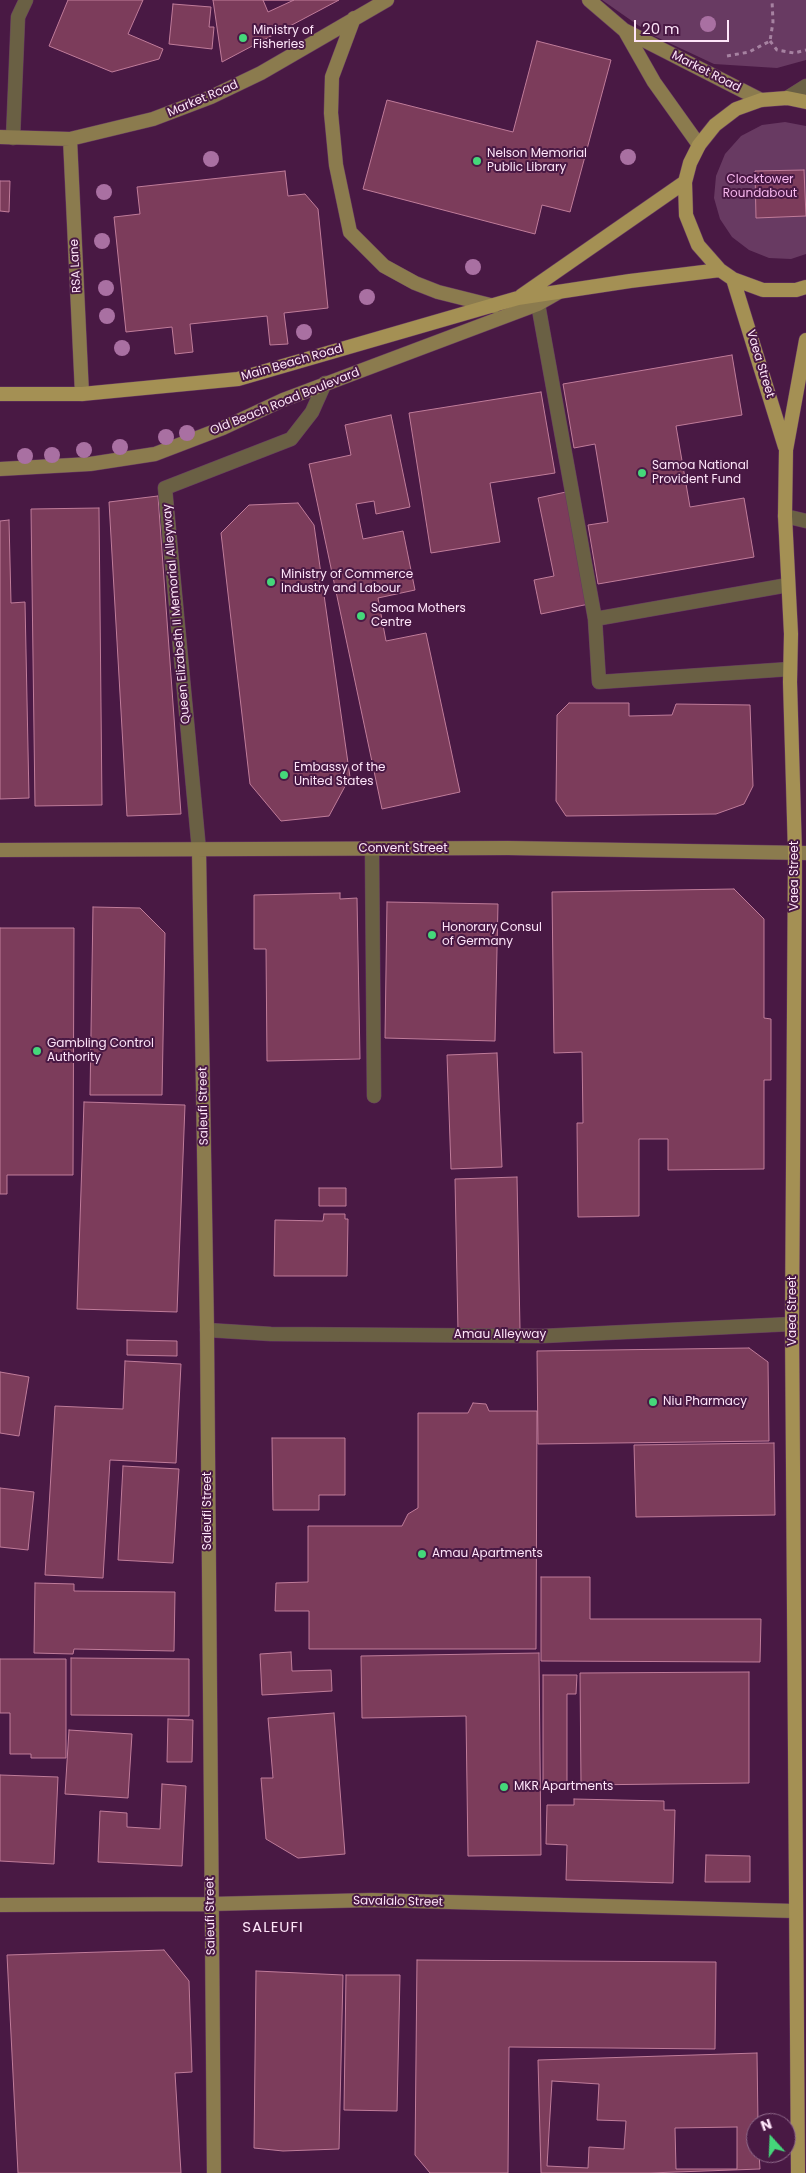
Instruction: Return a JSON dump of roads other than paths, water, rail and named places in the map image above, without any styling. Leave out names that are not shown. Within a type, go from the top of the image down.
[{"type":"main road","name":"Market Road","points":[[7,138],[70,139],[153,119],[211,97],[261,73],[387,0]]},
{"type":"main road","name":"Market Road","points":[[589,0],[624,30],[761,100]]},
{"type":"main road","points":[[354,18],[332,76],[331,113],[336,165],[350,232],[384,266],[415,283],[438,292],[494,306]]},
{"type":"main road","name":"Market Road","points":[[624,30],[654,82],[698,144]]},
{"type":"main road","points":[[806,102],[787,98],[761,100],[736,109],[715,124],[698,144],[685,182],[686,215],[698,245],[720,270],[733,279],[763,290],[796,290],[806,287]]},
{"type":"main road","name":"RSA Lane","points":[[70,139],[82,394]]},
{"type":"main road","name":"Main Beach Road","points":[[518,298],[685,182]]},
{"type":"main road","name":"Main Beach Road","points":[[0,394],[82,394],[238,379],[518,298],[720,270]]},
{"type":"main road","name":"Vaea Street","points":[[733,279],[786,450]]},
{"type":"main road","name":"Old Beach Road Boulevard","points":[[0,469],[90,464],[155,454],[223,428],[283,400],[538,304],[560,292]]},
{"type":"main road","name":"Vaea Street","points":[[798,2173],[792,1324],[801,853],[790,669],[785,516],[786,450],[806,340]]},
{"type":"main road","name":"Convent Street","points":[[0,850],[508,848],[801,853]]},
{"type":"main road","name":"Saleufi Street","points":[[199,850],[207,1330],[214,2173]]},
{"type":"main road","name":"Savalalo Street","points":[[0,1905],[211,1904],[372,1900],[795,1911]]},
{"type":"street","points":[[7,138],[18,17],[26,0]]},
{"type":"street","points":[[787,98],[806,86]]},
{"type":"street","points":[[538,304],[595,619],[599,682],[790,669]]},
{"type":"street","name":"Queen Elizabeth II Memorial Alleyway","points":[[199,850],[165,488],[291,439],[312,412],[325,384]]},
{"type":"street","points":[[785,516],[806,521]]},
{"type":"street","points":[[595,619],[788,585]]},
{"type":"street","points":[[372,849],[374,1096]]},
{"type":"street","name":"Amau Alleyway","points":[[207,1330],[271,1334],[543,1336],[792,1324]]},
{"type":"place","name":"Ministry of Fisheries","points":[[243,38]]},
{"type":"place","name":"Nelson Memorial Public Library","points":[[477,161]]},
{"type":"place","name":"Samoa National Provident Fund","points":[[642,473]]},
{"type":"place","name":"Ministry of Commerce Industry and Labour","points":[[271,582]]},
{"type":"place","name":"Samoa Mothers Centre","points":[[361,616]]},
{"type":"place","name":"Embassy of the United States","points":[[284,775]]},
{"type":"place","name":"Honorary Consul of Germany","points":[[432,935]]},
{"type":"place","name":"Gambling Control Authority","points":[[37,1051]]},
{"type":"place","name":"Niu Pharmacy","points":[[653,1402]]},
{"type":"place","name":"Amau Apartments","points":[[422,1554]]},
{"type":"place","name":"MKR Apartments","points":[[504,1787]]},
{"type":"district","name":"SALEUFI","points":[[273,1928]]},
{"type":"park label","name":"Clocktower Roundabout","points":[[760,187]]}]
